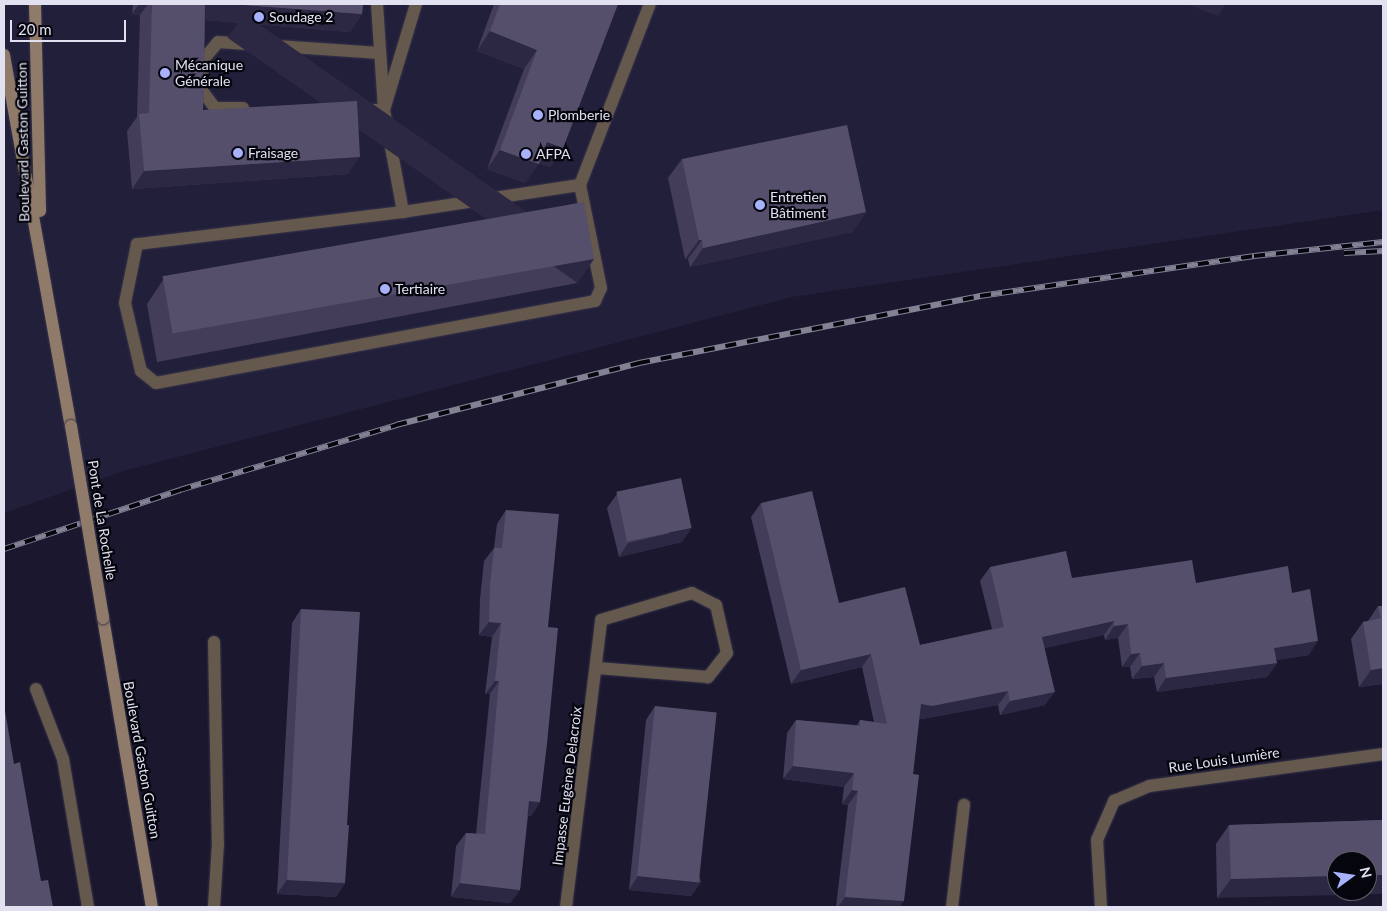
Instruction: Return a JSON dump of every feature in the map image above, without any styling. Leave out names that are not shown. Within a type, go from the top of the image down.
[{"type":"main road","name":"Boulevard Gaston Guitton","points":[[35,4],[41,250]]},
{"type":"main road","name":"Boulevard Gaston Guitton","points":[[4,56],[41,250],[71,426]]},
{"type":"main road","name":"Pont de La Rochelle","points":[[71,426],[103,618]]},
{"type":"main road","name":"Boulevard Gaston Guitton","points":[[103,618],[152,907]]},
{"type":"street","points":[[377,4],[384,110],[402,212]]},
{"type":"street","points":[[384,110],[416,4]]},
{"type":"street","points":[[580,185],[402,212],[136,244],[125,303],[141,371],[156,383],[595,301],[601,288],[580,185],[650,4]]},
{"type":"street","points":[[255,108],[215,108],[202,91],[203,60],[218,42],[380,54]]},
{"type":"street","points":[[325,109],[384,110]]},
{"type":"street","name":"Impasse Eugène Delacroix","points":[[566,907],[597,668],[601,620],[692,593],[716,605],[726,653],[708,677],[597,668]]},
{"type":"street","points":[[214,642],[218,843],[214,907]]},
{"type":"street","points":[[36,689],[63,759],[88,907]]},
{"type":"street","name":"Rue Louis Lumière","points":[[1101,907],[1097,840],[1114,801],[1150,786],[1383,754]]},
{"type":"street","points":[[952,907],[964,805]]},
{"type":"shaded area","name":"AFPA","points":[[4,4],[1383,4],[1383,210],[792,297],[127,470],[4,513]]},
{"type":"building","points":[[152,4],[205,4],[203,110],[357,101],[360,157],[144,171],[139,114],[149,113]]},
{"type":"building","points":[[231,4],[363,4],[362,14]]},
{"type":"building","name":"Plomberie","points":[[500,4],[618,4],[563,148],[547,142],[539,164],[500,150],[537,50],[490,31]]},
{"type":"building","name":"Entretien Bâtiment","points":[[847,125],[866,212],[703,248],[702,240],[699,240],[682,159]]},
{"type":"building","points":[[584,202],[594,259],[173,333],[163,276]]},
{"type":"building","points":[[681,478],[692,528],[627,542],[616,492]]},
{"type":"building","points":[[812,491],[839,603],[905,587],[920,645],[1004,627],[990,567],[1066,551],[1072,578],[1192,560],[1196,583],[1288,566],[1292,593],[1310,589],[1318,641],[1274,648],[1277,663],[1166,678],[1164,663],[1142,666],[1140,653],[1131,654],[1128,624],[1114,626],[1114,621],[1042,637],[1055,692],[1010,701],[1008,691],[932,706],[921,704],[913,774],[919,775],[904,901],[845,897],[858,791],[852,790],[854,773],[793,766],[796,720],[860,726],[860,720],[887,724],[871,654],[801,670],[761,503]]},
{"type":"building","points":[[506,510],[559,514],[548,627],[558,628],[547,744],[540,802],[529,801],[520,890],[460,883],[466,833],[485,834],[499,681],[495,681],[501,623],[489,622],[490,585],[494,548],[502,548]]},
{"type":"building","points":[[1378,606],[1383,606],[1383,668],[1371,670],[1363,622],[1381,618]]},
{"type":"building","points":[[301,609],[360,612],[345,883],[287,880]]},
{"type":"building","points":[[4,705],[14,764],[20,762],[41,881],[48,880],[53,907],[4,907]]},
{"type":"building","points":[[655,706],[717,712],[699,883],[637,876]]},
{"type":"building","points":[[1383,820],[1383,875],[1377,875],[1377,851],[1327,851],[1327,876],[1231,879],[1229,825]]},
{"type":"railway","points":[[4,549],[180,490],[396,425],[639,363],[980,296],[1254,256],[1383,242]]},
{"type":"railway","points":[[1344,253],[1383,251]]},
{"type":"place","name":"Soudage 2","points":[[259,17]]},
{"type":"place","name":"Mécanique Générale","points":[[165,73]]},
{"type":"place","name":"Plomberie","points":[[538,115]]},
{"type":"place","name":"Fraisage","points":[[238,153]]},
{"type":"place","name":"AFPA","points":[[526,154]]},
{"type":"place","name":"Entretien Bâtiment","points":[[760,205]]},
{"type":"place","name":"Tertiaire","points":[[385,289]]}]
